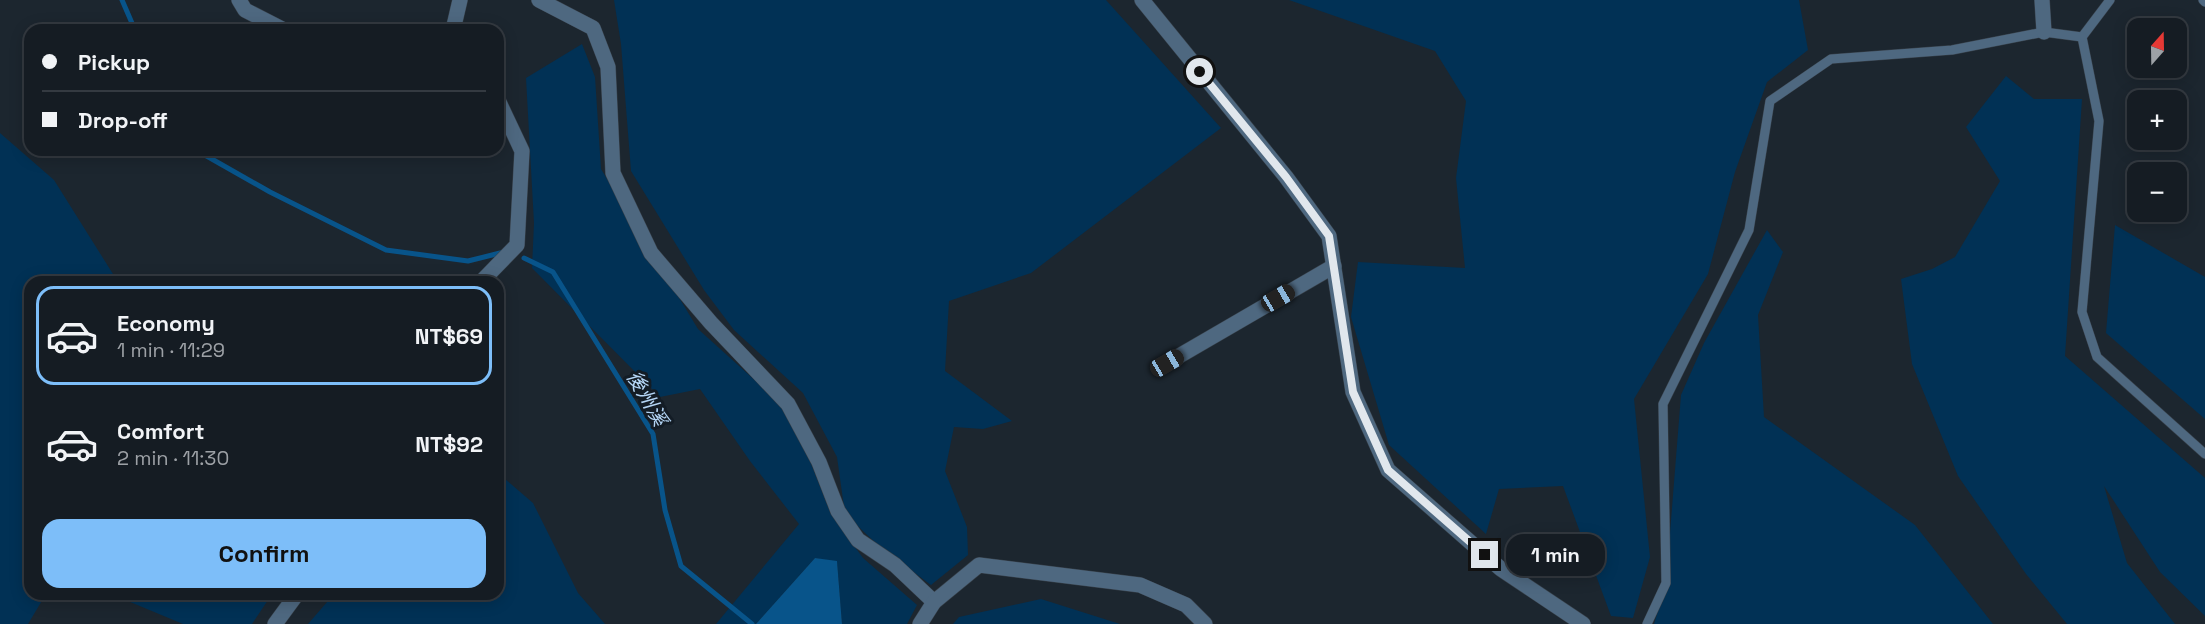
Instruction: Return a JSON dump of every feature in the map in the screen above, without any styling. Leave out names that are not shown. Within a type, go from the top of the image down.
[{"type":"street","points":[[239,0],[245,10],[272,24]]},
{"type":"street","points":[[454,24],[460,0]]},
{"type":"street","points":[[539,0],[593,28],[608,67],[613,173],[651,253],[711,323],[788,404],[819,462],[838,511],[858,540],[895,565],[934,602]]},
{"type":"street","points":[[1142,0],[1286,177],[1329,236],[1353,392],[1388,470],[1501,569],[1583,624]]},
{"type":"street","points":[[2042,0],[2044,32]]},
{"type":"street","points":[[487,276],[517,245],[522,151],[504,113]]},
{"type":"street","points":[[1167,363],[1334,266]]},
{"type":"street","points":[[920,624],[934,602],[979,565],[1140,585],[1186,605],[1205,624]]},
{"type":"street","points":[[275,624],[293,600]]},
{"type":"lane","points":[[2110,0],[2082,37],[2099,121],[2082,312],[2097,357],[2205,453]]},
{"type":"lane","points":[[1647,624],[1666,583],[1663,404],[1749,230],[1770,101],[1831,58],[1952,50],[2044,32],[2082,37]]},
{"type":"shaded area","points":[[614,0],[1106,0],[1221,128],[1031,273],[949,301],[945,371],[1012,421],[983,429],[954,427],[945,471],[967,527],[968,555],[931,585],[881,548],[845,514],[837,457],[803,393],[734,330],[704,290],[631,171],[621,44]]},
{"type":"shaded area","points":[[1289,0],[1799,0],[1808,50],[1767,82],[1735,172],[1708,274],[1634,399],[1650,557],[1633,618],[1611,616],[1563,486],[1499,489],[1486,534],[1389,445],[1351,317],[1358,262],[1465,268],[1456,178],[1466,101],[1435,51]]},
{"type":"shaded area","points":[[582,44],[595,77],[601,169],[698,329],[778,401],[810,461],[831,514],[863,558],[917,605],[907,624],[842,624],[837,562],[815,558],[756,624],[716,624],[799,524],[750,461],[700,389],[660,397],[532,268],[534,223],[526,78]]},
{"type":"shaded area","points":[[2006,76],[2034,99],[2082,99],[2065,356],[2205,478],[2205,616],[2160,572],[2104,486],[2127,563],[2175,624],[2067,624],[2026,574],[1958,476],[1912,364],[1901,279],[1932,269],[1955,257],[2000,181],[1966,127]]},
{"type":"shaded area","points":[[0,133],[54,180],[114,276],[24,276],[24,600],[42,600],[28,624],[0,624]]},
{"type":"shaded area","points":[[2115,225],[2205,277],[2205,419],[2106,333]]},
{"type":"shaded area","points":[[1767,230],[1783,252],[1758,315],[1764,417],[1915,525],[1993,624],[1654,624],[1666,583],[1681,395],[1704,343]]},
{"type":"shaded area","points":[[504,478],[533,503],[578,593],[605,624],[308,624],[329,600],[504,600]]},
{"type":"shaded area","points":[[815,558],[837,561],[842,624],[756,624]]},
{"type":"shaded area","points":[[1041,599],[1120,624],[953,624],[959,617]]},
{"type":"shaded area","points":[[125,600],[268,600],[252,624],[183,624]]},
{"type":"waterway","name":"後州溪","points":[[122,0],[132,24]]},
{"type":"waterway","name":"後州溪","points":[[207,156],[270,192],[386,250],[468,261],[504,252]]},
{"type":"waterway","name":"後州溪","points":[[524,258],[553,272],[653,434],[665,510],[681,566],[752,624]]},
{"type":"route","points":[[1200,72],[1286,177],[1329,236],[1353,392],[1388,470],[1485,555]]}]
